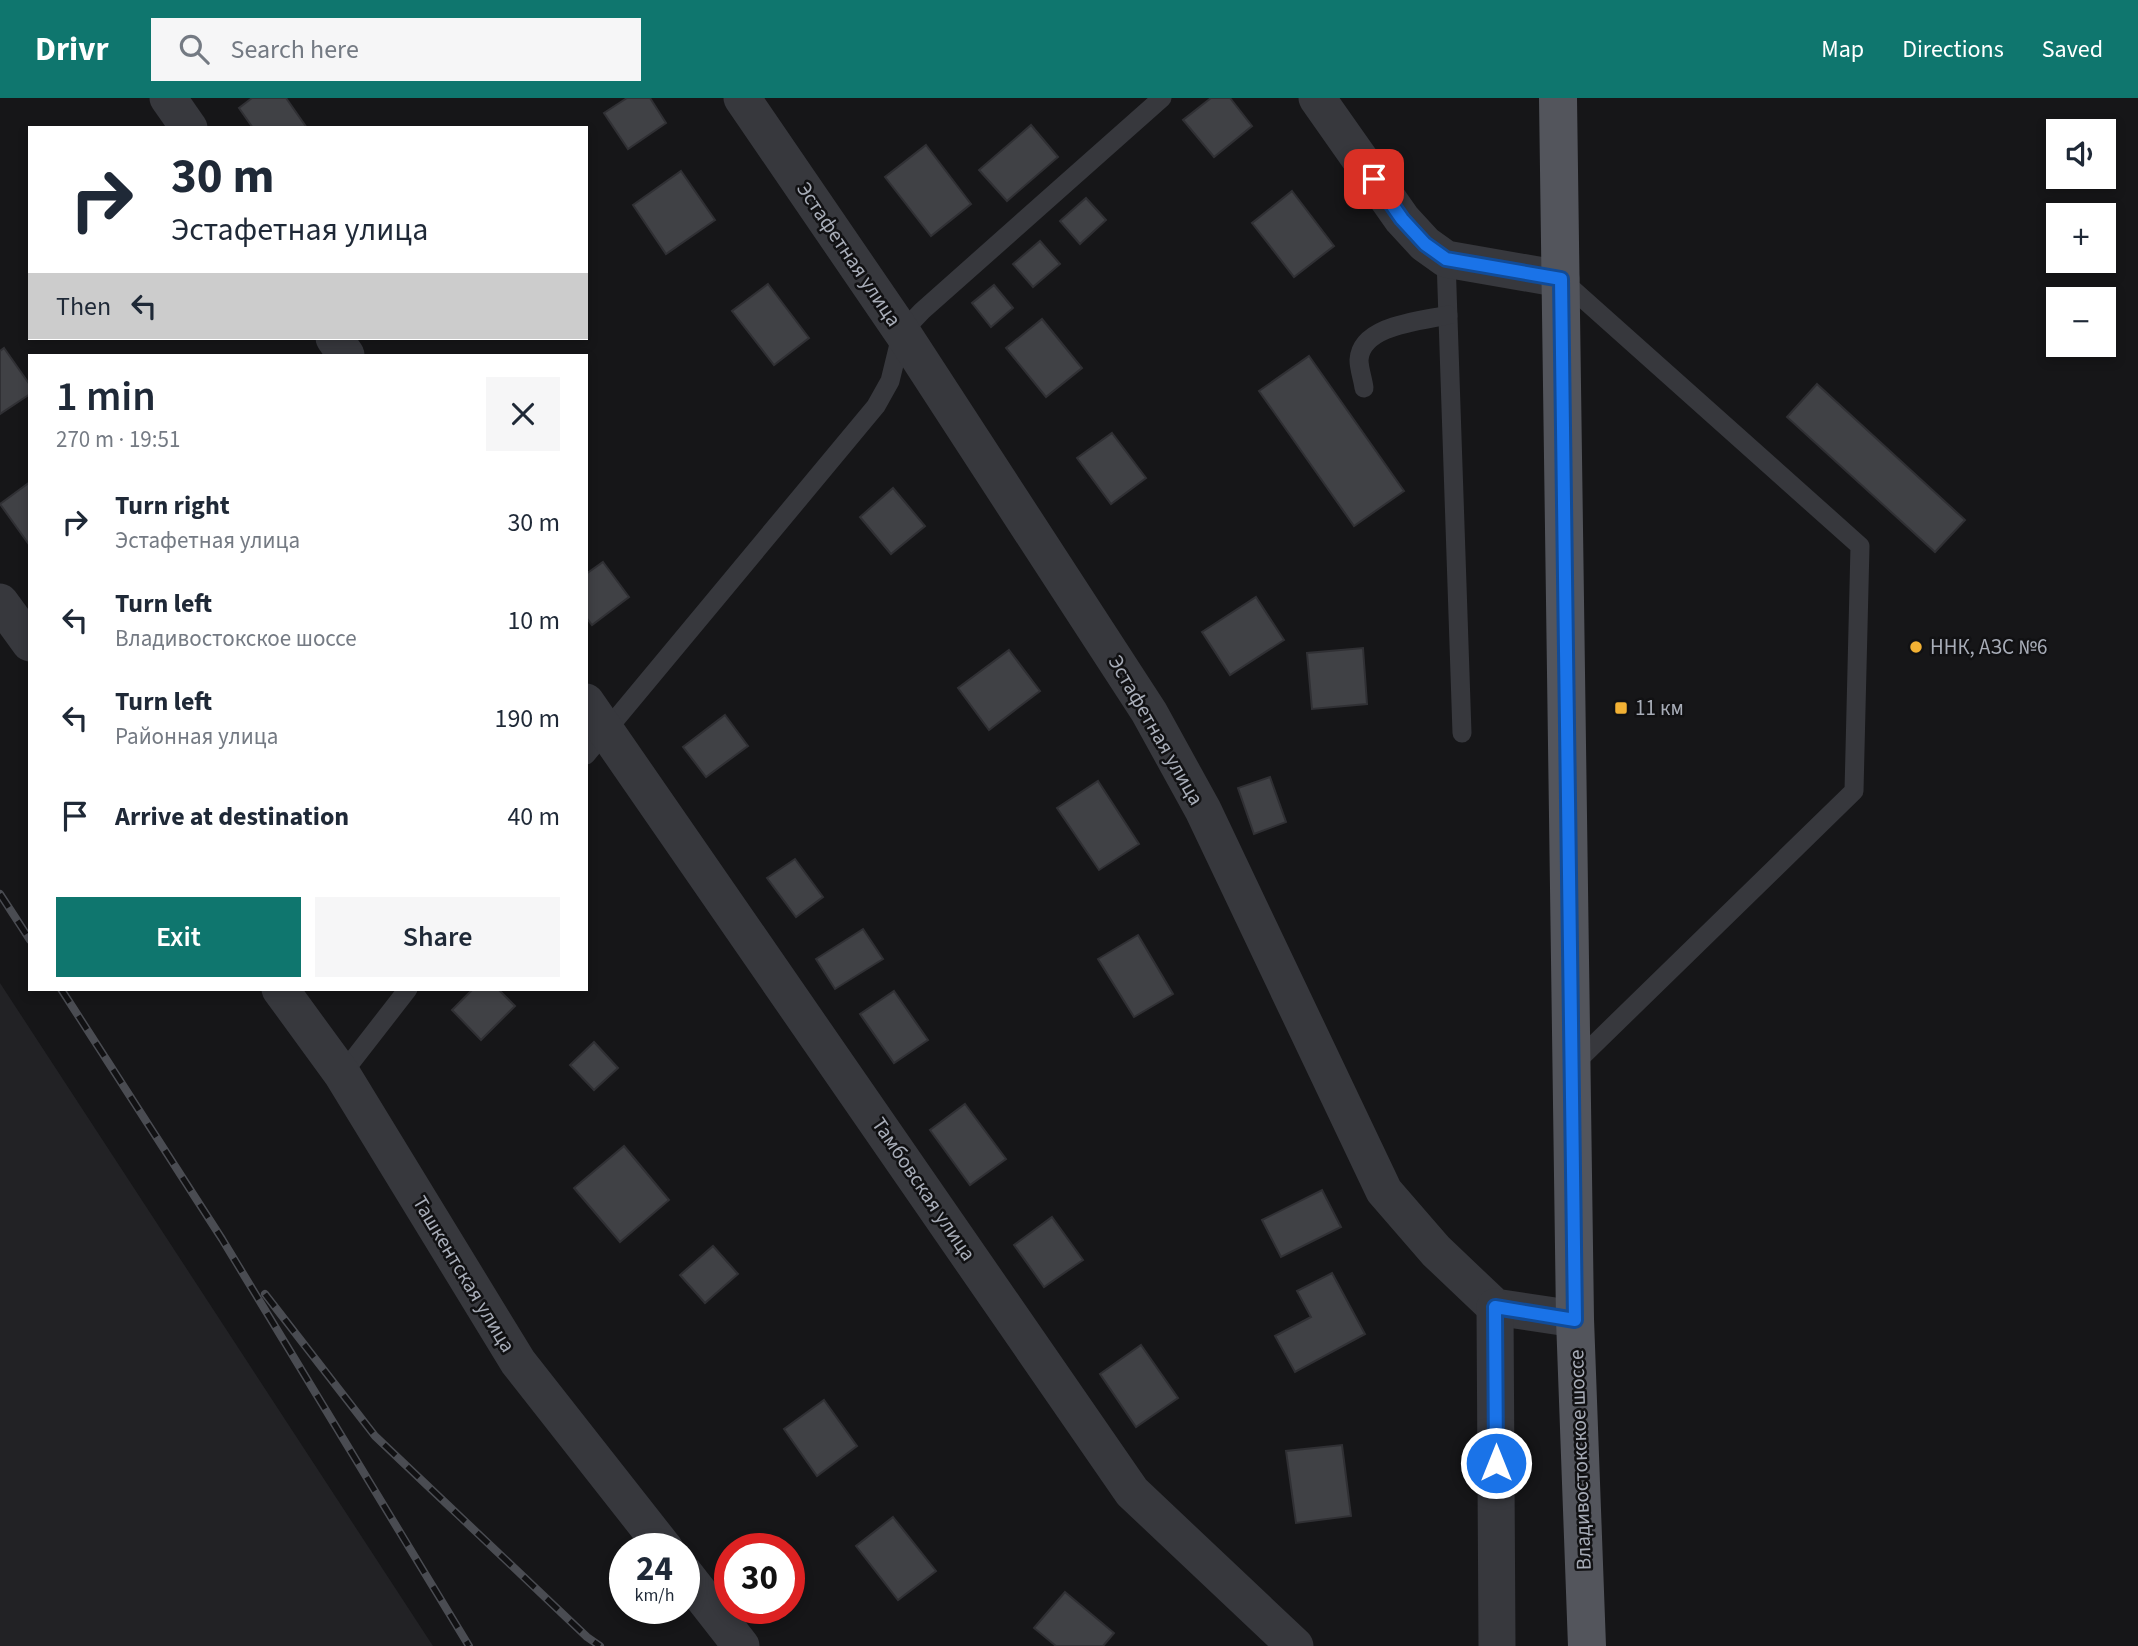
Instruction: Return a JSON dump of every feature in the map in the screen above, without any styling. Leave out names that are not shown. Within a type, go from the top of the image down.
[{"type":"main road","name":"Владивостокское шоссе","points":[[1558,98],[1575,1320],[1587,1646]]},
{"type":"street","points":[[168,98],[187,126]]},
{"type":"street","name":"Эстафетная улица","points":[[742,98],[902,332],[1149,712],[1187,777],[1384,1191],[1436,1251],[1495,1307]]},
{"type":"street","points":[[1317,98],[1402,219],[1425,244],[1446,259],[1561,279]]},
{"type":"street","points":[[0,602],[28,640]]},
{"type":"street","name":"Тамбовская улица","points":[[593,729],[1132,1492],[1295,1646]]},
{"type":"street","name":"Ташкентская улица","points":[[281,991],[342,1074],[518,1363],[652,1533]]},
{"type":"street","points":[[1497,1646],[1495,1307],[1575,1320]]},
{"type":"street","points":[[700,1593],[741,1646]]},
{"type":"lane","points":[[593,729],[876,406],[890,381],[902,332],[922,311],[1162,98]]},
{"type":"lane","points":[[1446,259],[1462,733]]},
{"type":"lane","points":[[1561,279],[1860,546],[1854,791],[1572,1066]]},
{"type":"lane","points":[[1364,388],[1359,362],[1362,346],[1371,337],[1392,328],[1448,315]]},
{"type":"lane","points":[[342,1074],[406,991]]},
{"type":"shaded area","points":[[0,983],[433,1646],[0,1646]]},
{"type":"building","points":[[252,98],[286,98],[306,126],[252,126],[239,108]]},
{"type":"building","points":[[627,98],[650,98],[666,123],[628,149],[604,113]]},
{"type":"building","points":[[1211,98],[1230,98],[1252,126],[1214,157],[1183,120]]},
{"type":"building","points":[[1031,125],[1058,157],[1007,201],[979,170]]},
{"type":"building","points":[[926,145],[971,204],[931,236],[885,177]]},
{"type":"building","points":[[681,171],[715,220],[666,254],[633,205]]},
{"type":"building","points":[[1292,191],[1334,246],[1294,277],[1252,223]]},
{"type":"building","points":[[1086,198],[1106,220],[1080,244],[1060,221]]},
{"type":"building","points":[[1040,241],[1060,264],[1033,287],[1013,264]]},
{"type":"building","points":[[768,284],[809,338],[774,365],[732,311]]},
{"type":"building","points":[[994,285],[1013,308],[991,327],[972,303]]},
{"type":"building","points":[[1042,319],[1082,368],[1046,397],[1006,348]]},
{"type":"building","points":[[4,348],[28,382],[28,395],[0,414],[0,351]]},
{"type":"building","points":[[1309,356],[1404,491],[1354,526],[1259,391]]},
{"type":"building","points":[[1817,384],[1965,520],[1935,552],[1787,417]]},
{"type":"building","points":[[1112,433],[1146,478],[1111,504],[1077,458]]},
{"type":"building","points":[[28,483],[28,543],[0,504]]},
{"type":"building","points":[[893,488],[925,526],[891,554],[860,517]]},
{"type":"building","points":[[603,562],[629,597],[592,625],[588,620],[588,573]]},
{"type":"building","points":[[1256,597],[1284,640],[1230,675],[1202,632]]},
{"type":"building","points":[[1363,648],[1367,704],[1312,709],[1307,653]]},
{"type":"building","points":[[1009,650],[1040,691],[989,730],[958,688]]},
{"type":"building","points":[[725,715],[748,746],[706,777],[683,747]]},
{"type":"building","points":[[1270,777],[1286,822],[1254,834],[1238,788]]},
{"type":"building","points":[[1098,781],[1139,844],[1099,870],[1057,808]]},
{"type":"building","points":[[795,859],[823,897],[796,917],[767,878]]},
{"type":"building","points":[[863,929],[883,959],[835,989],[816,959]]},
{"type":"building","points":[[1138,935],[1173,994],[1134,1017],[1098,959]]},
{"type":"building","points":[[471,991],[500,991],[515,1006],[481,1040],[452,1010]]},
{"type":"building","points":[[894,991],[928,1040],[894,1063],[860,1014]]},
{"type":"building","points":[[594,1042],[618,1068],[594,1090],[570,1065]]},
{"type":"building","points":[[965,1104],[1006,1159],[970,1185],[930,1130]]},
{"type":"building","points":[[624,1146],[669,1200],[620,1242],[574,1188]]},
{"type":"building","points":[[1322,1190],[1341,1227],[1281,1257],[1262,1220]]},
{"type":"building","points":[[1052,1217],[1083,1260],[1044,1287],[1014,1245]]},
{"type":"building","points":[[713,1246],[738,1274],[705,1303],[680,1275]]},
{"type":"building","points":[[1332,1273],[1365,1334],[1295,1372],[1275,1336],[1311,1317],[1297,1291]]},
{"type":"building","points":[[1141,1345],[1178,1398],[1136,1427],[1100,1374]]},
{"type":"building","points":[[824,1400],[857,1446],[817,1476],[784,1429]]},
{"type":"building","points":[[1342,1445],[1351,1516],[1296,1523],[1286,1451]]},
{"type":"building","points":[[893,1517],[936,1571],[898,1600],[856,1546]]},
{"type":"building","points":[[1065,1592],[1114,1633],[1103,1646],[1056,1646],[1034,1628]]},
{"type":"railway","points":[[0,894],[28,937]]},
{"type":"railway","points":[[62,991],[222,1239],[469,1646]]},
{"type":"railway","points":[[265,1294],[375,1436],[587,1637],[600,1646]]},
{"type":"place","name":"ННК, АЗС №6","points":[[1916,647]]},
{"type":"place","name":"11 км","points":[[1621,708]]},
{"type":"route","points":[[1374,179],[1402,219],[1425,244],[1446,259],[1561,279],[1575,1320],[1495,1307],[1496,1463]]}]
